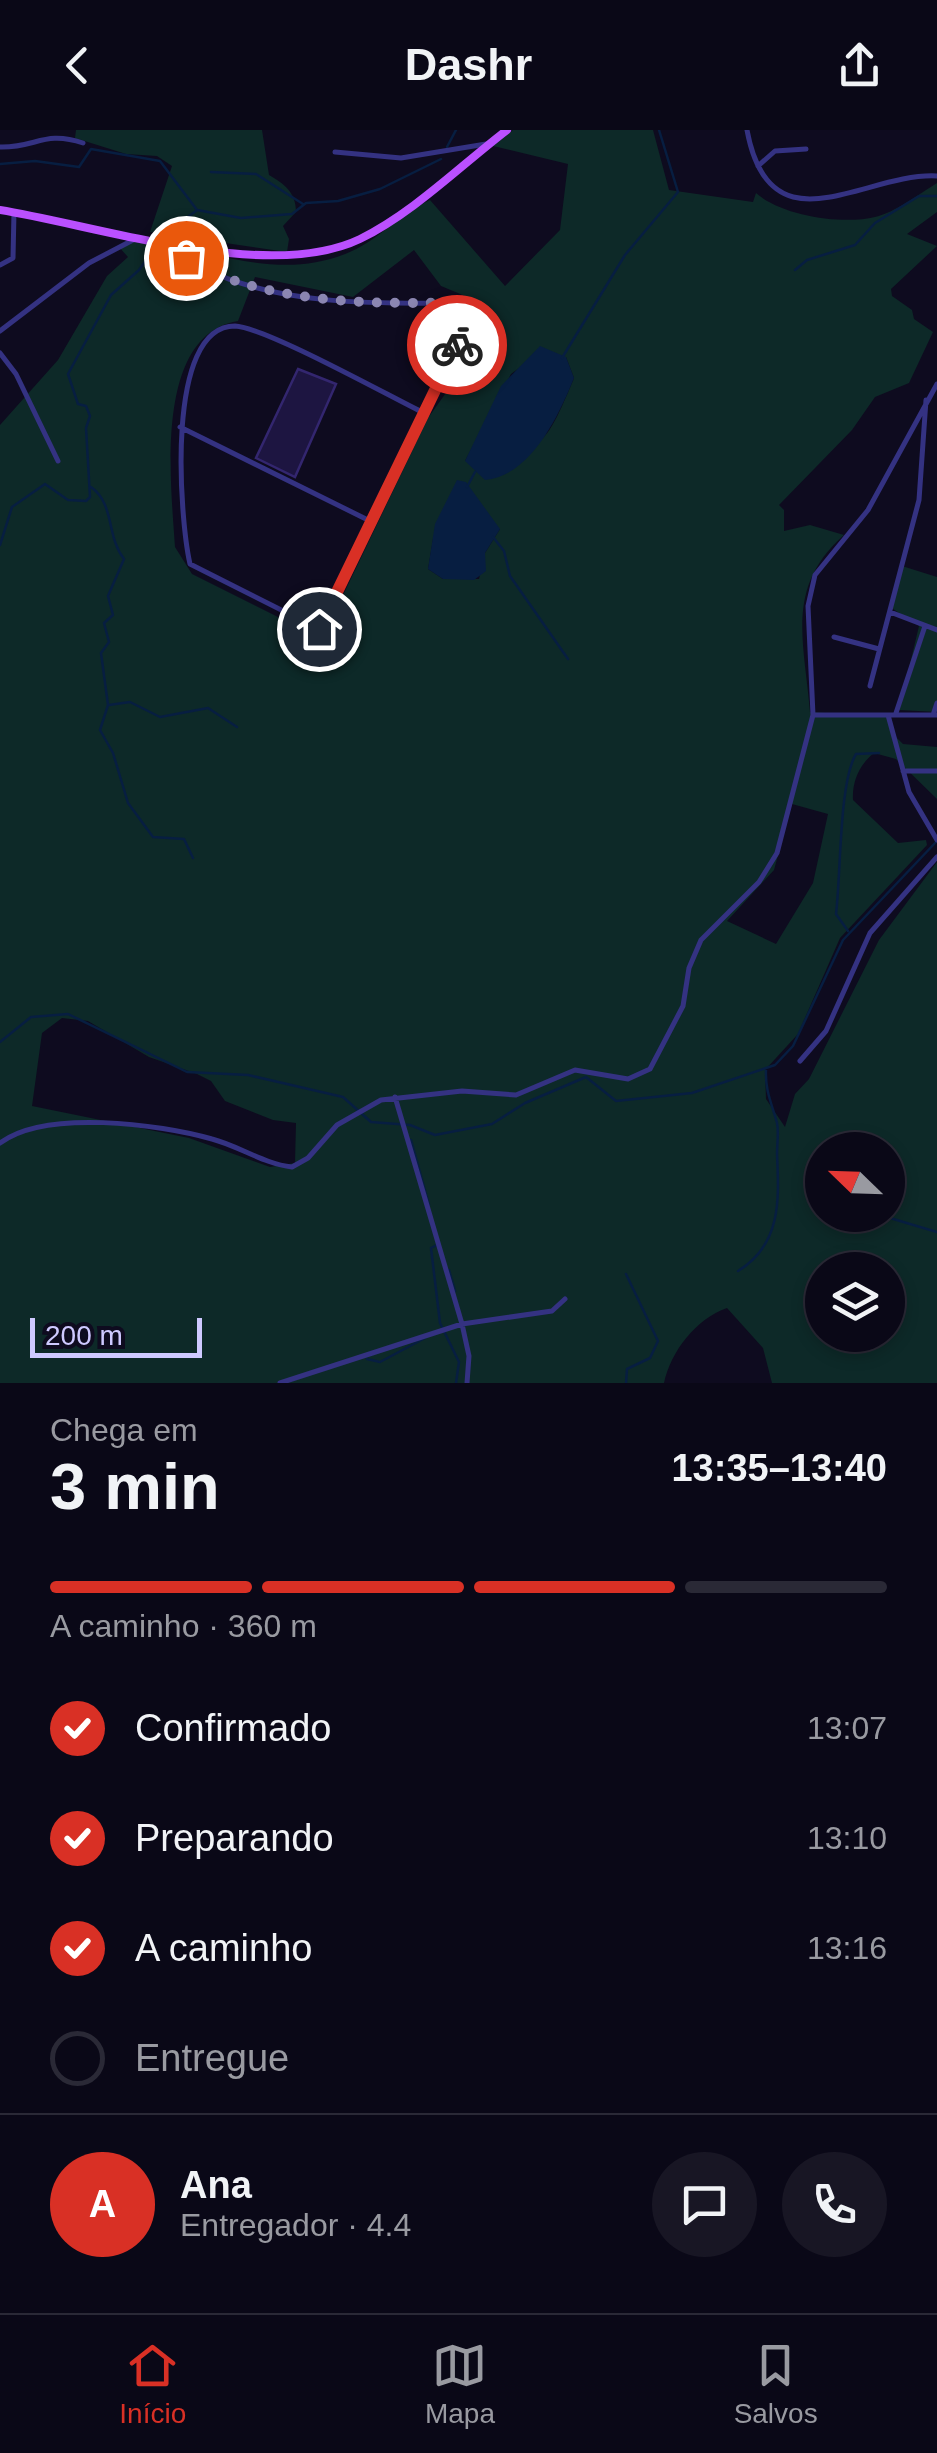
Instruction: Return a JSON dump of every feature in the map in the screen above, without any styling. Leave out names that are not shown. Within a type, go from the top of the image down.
[{"type":"main road","points":[[0,210],[284,258],[343,247],[384,225],[507,130]]},
{"type":"main road","points":[[174,242],[186,258],[205,269]]},
{"type":"street","points":[[746,130],[750,154],[784,193],[822,198],[856,194],[912,176],[937,176]]},
{"type":"street","points":[[0,147],[21,146],[52,134],[83,143]]},
{"type":"street","points":[[335,152],[402,158],[490,144]]},
{"type":"street","points":[[758,166],[775,151],[806,149]]},
{"type":"street","points":[[0,265],[13,258],[14,212]]},
{"type":"street","points":[[0,331],[104,253],[142,236]]},
{"type":"street","points":[[202,247],[205,269],[250,284],[328,299],[454,302],[467,313],[465,328],[424,413],[371,521],[319,629],[190,564],[180,502],[180,427],[202,348],[215,332],[232,326],[264,335],[424,413]]},
{"type":"street","points":[[0,353],[22,386],[58,461]]},
{"type":"street","points":[[0,1143],[28,1126],[70,1122],[188,1133],[292,1167],[308,1158],[352,1114],[395,1098],[462,1091],[516,1094],[574,1070],[628,1079],[650,1069],[682,1006],[689,968],[701,940],[770,869],[791,805],[813,715],[808,606],[815,576],[868,510],[926,397],[937,384]]},
{"type":"street","points":[[870,686],[919,500],[926,397]]},
{"type":"street","points":[[180,427],[371,521]]},
{"type":"street","points":[[890,612],[937,630]]},
{"type":"street","points":[[924,626],[892,714],[902,771],[916,809],[937,840]]},
{"type":"street","points":[[834,636],[879,649]]},
{"type":"street","points":[[813,715],[935,715],[937,703]]},
{"type":"street","points":[[902,771],[937,771]]},
{"type":"street","points":[[800,1061],[826,1030],[870,933],[937,857]]},
{"type":"street","points":[[395,1098],[462,1324],[469,1356],[467,1383]]},
{"type":"street","points":[[280,1383],[462,1324],[546,1313],[565,1299]]},
{"type":"green space","points":[[76,130],[262,130],[269,175],[294,199],[296,212],[283,226],[289,239],[287,252],[150,232],[172,166],[157,156],[126,154],[75,138]]},
{"type":"green space","points":[[513,130],[653,130],[669,190],[753,202],[756,193],[781,208],[830,219],[883,215],[937,183],[937,212],[907,234],[937,246],[891,289],[892,296],[912,310],[914,319],[933,332],[909,383],[875,397],[852,430],[779,505],[784,510],[784,531],[810,525],[844,535],[825,555],[806,595],[803,638],[810,712],[888,717],[893,734],[903,744],[937,747],[937,799],[896,759],[874,753],[860,768],[853,800],[898,843],[926,840],[927,845],[840,938],[798,1034],[765,1070],[766,1099],[785,1127],[795,1094],[809,1079],[879,940],[937,862],[937,1383],[772,1383],[763,1348],[727,1308],[705,1320],[686,1338],[672,1359],[664,1383],[0,1383],[0,425],[58,360],[107,276],[128,257],[118,246],[131,241],[159,244],[270,264],[324,261],[352,251],[430,200],[505,286],[560,230],[568,164],[493,146]],"holes":[[[414,250],[441,286],[465,296],[474,324],[448,390],[428,418],[322,639],[192,574],[175,547],[171,487],[173,416],[180,382],[192,353],[211,332],[238,321],[255,277],[353,297]],[[566,357],[574,378],[547,434],[526,449],[465,461],[511,374],[530,360]],[[500,529],[485,553],[479,579],[443,579],[428,569],[433,539]],[[792,804],[828,814],[813,883],[776,944],[727,921],[774,870]],[[62,1018],[88,1021],[149,1057],[211,1081],[225,1101],[273,1120],[296,1123],[295,1163],[270,1167],[189,1138],[32,1106],[42,1033]]]},
{"type":"green space","points":[[902,566],[937,577],[937,712],[899,710],[919,626],[890,607]]},
{"type":"water","points":[[540,346],[566,357],[574,378],[551,425],[529,456],[516,468],[485,480],[465,461],[501,386]]},
{"type":"water","points":[[457,480],[466,482],[500,529],[485,553],[486,571],[474,580],[443,579],[428,569],[435,524]]},
{"type":"building","points":[[298,369],[336,384],[295,477],[256,458]]},
{"type":"waterway","points":[[447,147],[456,130]]},
{"type":"waterway","points":[[562,358],[625,255],[678,192],[659,130]]},
{"type":"waterway","points":[[0,164],[35,161],[79,167],[91,149],[160,161],[197,210],[241,218],[292,214],[306,203],[338,201],[380,189],[441,159]]},
{"type":"waterway","points":[[211,172],[256,174],[303,204]]},
{"type":"waterway","points":[[795,270],[807,260],[855,245],[875,223],[919,196],[937,196]]},
{"type":"waterway","points":[[163,235],[196,211]]},
{"type":"waterway","points":[[0,545],[12,507],[45,484],[68,500],[86,501],[90,497],[86,428],[90,416],[86,406],[78,404],[68,374],[111,295],[139,270],[156,246]]},
{"type":"waterway","points":[[467,487],[475,472]]},
{"type":"waterway","points":[[91,487],[104,502],[124,559],[108,596],[113,615],[104,623],[109,642],[101,653],[108,705],[100,730],[113,753],[128,803],[153,837],[184,839],[193,858]]},
{"type":"waterway","points":[[493,537],[504,551],[510,576],[568,659]]},
{"type":"waterway","points":[[109,705],[130,702],[160,717],[208,708],[237,727]]},
{"type":"waterway","points":[[848,931],[836,914],[846,785],[856,754],[879,753]]},
{"type":"waterway","points":[[0,1042],[31,1017],[68,1014],[187,1072],[248,1075],[343,1097],[371,1122],[410,1125],[435,1135],[492,1124],[525,1103],[586,1077],[616,1101],[692,1093],[775,1065],[793,1046],[843,940],[936,842]]},
{"type":"waterway","points":[[738,1271],[763,1248],[775,1219],[778,1127],[766,1070]]},
{"type":"waterway","points":[[411,1140],[429,1205]]},
{"type":"waterway","points":[[905,1222],[937,1232]]},
{"type":"waterway","points":[[439,1244],[431,1248],[440,1323],[459,1362],[456,1383]]},
{"type":"waterway","points":[[449,1270],[455,1291]]},
{"type":"waterway","points":[[626,1274],[658,1341],[650,1358],[627,1369],[626,1383]]},
{"type":"waterway","points":[[367,1359],[380,1362],[425,1338]]},
{"type":"way so far","points":[[186,258],[220,276],[328,299],[391,304],[454,302],[464,308],[468,318],[457,345]]},
{"type":"route","points":[[319,629],[457,345]]}]
